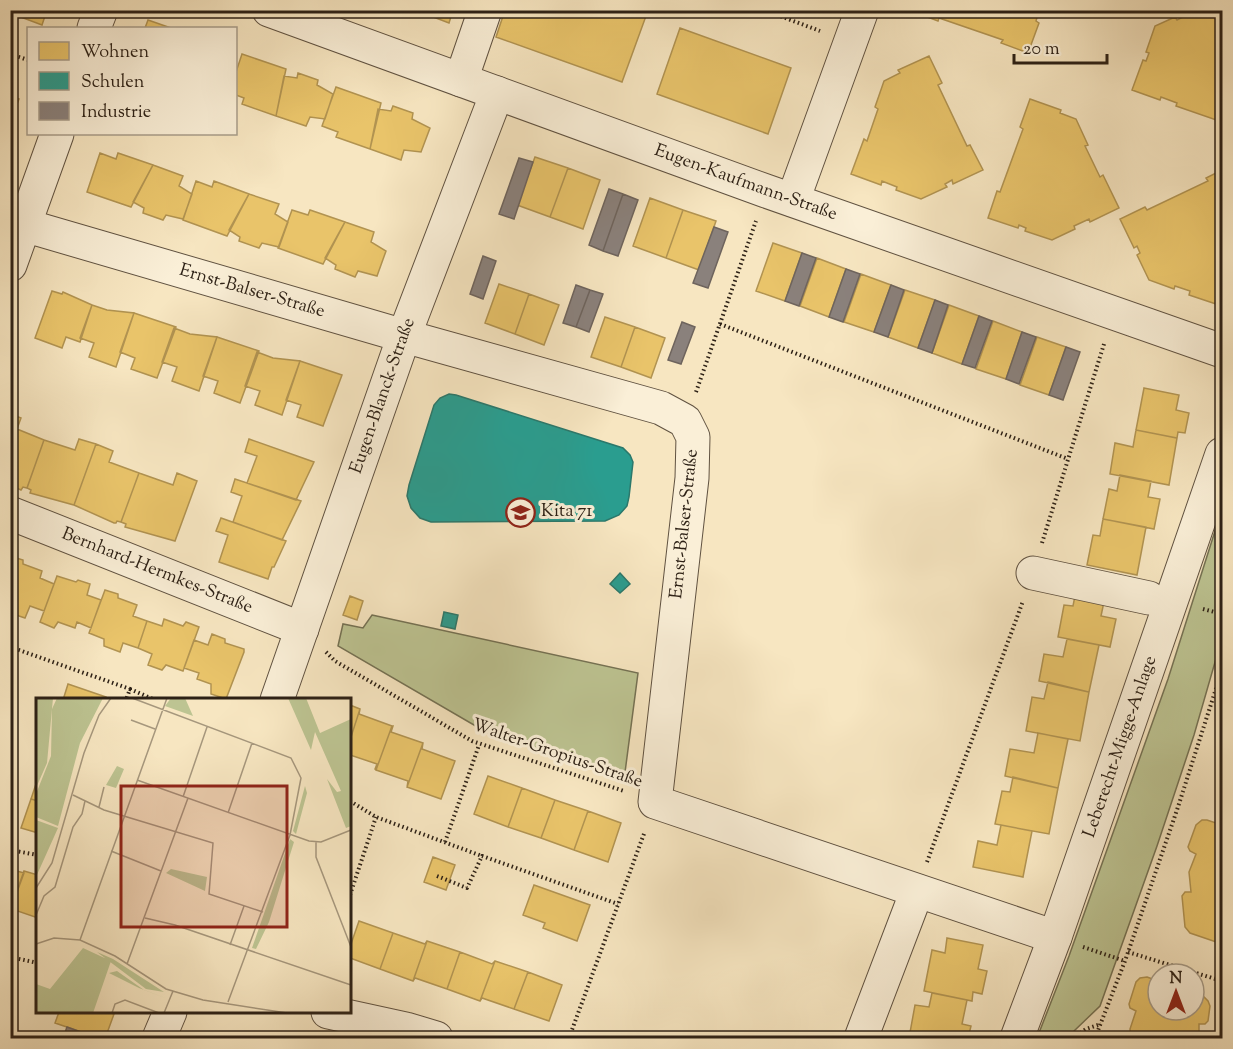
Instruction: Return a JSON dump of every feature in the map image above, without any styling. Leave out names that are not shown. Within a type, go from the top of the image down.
[{"type":"street","points":[[94,27],[100,10]]},
{"type":"street","name":"Eugen-Kaufmann-Straße","points":[[269,10],[779,196],[1222,351]]},
{"type":"street","points":[[461,80],[484,10]]},
{"type":"street","points":[[779,196],[851,42],[862,10]]},
{"type":"street","name":"Eugen-Blanck-Straße","points":[[277,698],[404,336],[497,93]]},
{"type":"street","points":[[10,265],[18,223],[57,135]]},
{"type":"street","name":"Ernst-Balser-Straße","points":[[18,223],[404,336],[661,408],[685,421],[693,437],[692,478],[655,802]]},
{"type":"street","name":"Leberecht-Migge-Anlage","points":[[1017,1038],[1055,937],[1222,454]]},
{"type":"street","name":"Bernhard-Hermkes-Straße","points":[[10,513],[302,629]]},
{"type":"street","points":[[1033,573],[1149,598]]},
{"type":"street","points":[[655,802],[1055,937]]},
{"type":"street","points":[[861,1038],[917,891]]},
{"type":"street","points":[[159,1038],[169,1013]]},
{"type":"street","points":[[337,1013],[436,1038]]},
{"type":"path","points":[[764,10],[851,42]]},
{"type":"path","points":[[10,54],[27,60]]},
{"type":"path","points":[[685,421],[720,324],[779,196]]},
{"type":"path","points":[[917,891],[1033,573],[1114,312]]},
{"type":"path","points":[[720,324],[1068,459]]},
{"type":"path","name":"Walter-Gropius-Straße","points":[[302,629],[335,661],[479,745],[655,802],[569,1038]]},
{"type":"path","points":[[10,647],[152,698]]},
{"type":"path","points":[[1095,1038],[1125,961],[1222,670]]},
{"type":"path","points":[[126,698],[130,689]]},
{"type":"path","points":[[445,842],[479,745]]},
{"type":"path","points":[[351,802],[376,817],[618,904]]},
{"type":"path","points":[[351,892],[376,817]]},
{"type":"path","points":[[10,850],[36,855]]},
{"type":"path","points":[[437,876],[467,888],[482,856]]},
{"type":"path","points":[[1055,937],[1125,961]]},
{"type":"path","points":[[1128,952],[1222,981]]},
{"type":"path","points":[[10,957],[36,963]]},
{"type":"path","points":[[1073,1038],[1086,1029],[1102,1024]]},
{"type":"green space","points":[[1222,509],[1222,638],[1194,735],[1157,846],[1100,1006],[1068,1038],[1037,1038],[1069,956],[1168,679]]},
{"type":"green space","points":[[372,615],[638,673],[624,780],[486,732],[338,646],[343,624],[363,628]]},
{"type":"building: Wohnen","points":[[10,10],[47,10],[42,25],[10,13]]},
{"type":"building: Wohnen","points":[[415,10],[453,10],[449,23]]},
{"type":"building: Wohnen","points":[[505,10],[629,10],[646,16],[622,82],[496,37]]},
{"type":"building: Wohnen","points":[[909,10],[1043,10],[1041,16],[1038,14],[1036,21],[1039,23],[1028,53],[1001,43],[1003,40]]},
{"type":"building: Wohnen","points":[[1197,10],[1222,10],[1222,122],[1176,106],[1177,103],[1161,97],[1160,100],[1132,90],[1143,60],[1146,61],[1149,53],[1146,52],[1155,26],[1175,17],[1177,20]]},
{"type":"building: Wohnen","points":[[148,20],[168,27],[145,27]]},
{"type":"building: Wohnen","points":[[680,28],[791,68],[768,134],[657,94]]},
{"type":"building: Wohnen","points":[[242,54],[286,69],[276,116],[242,104],[244,98],[237,95],[237,69]]},
{"type":"building: Wohnen","points":[[929,56],[942,83],[938,85],[967,146],[970,145],[983,170],[953,184],[952,180],[945,184],[947,187],[921,199],[896,190],[897,187],[882,181],[881,185],[851,174],[864,139],[867,141],[878,109],[875,107],[884,81],[900,73],[898,70]]},
{"type":"building: Wohnen","points":[[298,73],[318,80],[317,85],[333,94],[325,119],[310,117],[306,126],[276,116],[284,76],[297,78]]},
{"type":"building: Wohnen","points":[[336,87],[381,103],[370,149],[336,137],[338,132],[322,126]]},
{"type":"building: Wohnen","points":[[10,96],[19,99],[10,122]]},
{"type":"building: Wohnen","points":[[1030,99],[1061,110],[1060,113],[1076,119],[1088,145],[1085,146],[1100,177],[1103,175],[1119,208],[1090,222],[1089,219],[1074,226],[1075,229],[1052,240],[1025,231],[1026,228],[1019,225],[1018,228],[988,218],[1023,129],[1020,127]]},
{"type":"building: Wohnen","points":[[393,106],[413,113],[412,119],[430,128],[421,152],[404,150],[401,160],[370,149],[378,109],[391,111]]},
{"type":"building: Wohnen","points":[[100,153],[116,159],[118,153],[153,165],[131,207],[87,192]]},
{"type":"building: Wohnen","points":[[535,157],[568,168],[550,217],[517,205]]},
{"type":"building: Wohnen","points":[[153,165],[183,176],[179,186],[192,194],[183,219],[166,215],[163,220],[143,213],[144,208],[133,202]]},
{"type":"building: Wohnen","points":[[568,168],[600,180],[583,229],[550,217]]},
{"type":"building: Wohnen","points":[[1222,170],[1222,296],[1219,305],[1189,295],[1190,291],[1175,286],[1174,289],[1149,280],[1137,255],[1140,253],[1137,246],[1134,248],[1120,219],[1145,207],[1147,210],[1208,181],[1206,178]]},
{"type":"building: Wohnen","points":[[196,181],[212,187],[214,181],[249,194],[227,236],[183,220]]},
{"type":"building: Wohnen","points":[[249,194],[279,204],[275,214],[288,222],[279,247],[262,243],[259,248],[239,241],[240,237],[229,230]]},
{"type":"building: Wohnen","points":[[650,198],[683,210],[666,258],[633,246]]},
{"type":"building: Wohnen","points":[[292,210],[308,215],[310,210],[345,222],[323,264],[278,248]]},
{"type":"building: Wohnen","points":[[683,210],[716,221],[699,270],[666,258]]},
{"type":"building: Wohnen","points":[[345,222],[374,232],[371,242],[386,251],[377,276],[358,271],[355,277],[335,269],[336,265],[325,258]]},
{"type":"building: Wohnen","points":[[773,243],[802,253],[785,301],[756,291]]},
{"type":"building: Wohnen","points":[[817,258],[846,269],[829,317],[800,306]]},
{"type":"building: Wohnen","points":[[861,274],[891,285],[874,332],[844,322]]},
{"type":"building: Wohnen","points":[[499,284],[529,294],[515,334],[485,323]]},
{"type":"building: Wohnen","points":[[905,290],[935,300],[918,348],[888,337]]},
{"type":"building: Wohnen","points":[[52,291],[62,294],[63,292],[92,305],[80,342],[66,337],[62,348],[35,338]]},
{"type":"building: Wohnen","points":[[529,294],[559,305],[544,345],[515,334]]},
{"type":"building: Wohnen","points":[[92,305],[107,310],[134,313],[116,367],[89,357],[94,343],[80,338]]},
{"type":"building: Wohnen","points":[[949,305],[979,316],[962,364],[932,353]]},
{"type":"building: Wohnen","points":[[134,313],[176,327],[157,378],[131,369],[135,358],[120,352]]},
{"type":"building: Wohnen","points":[[605,317],[635,327],[621,367],[591,357]]},
{"type":"building: Wohnen","points":[[993,321],[1022,332],[1006,379],[976,369]]},
{"type":"building: Wohnen","points":[[635,327],[665,338],[651,378],[621,367]]},
{"type":"building: Wohnen","points":[[174,328],[190,334],[217,337],[199,391],[172,381],[177,367],[162,362]]},
{"type":"building: Wohnen","points":[[217,337],[259,351],[240,403],[214,393],[218,381],[203,376]]},
{"type":"building: Wohnen","points":[[1037,337],[1066,347],[1049,395],[1020,385]]},
{"type":"building: Wohnen","points":[[257,352],[273,358],[300,361],[282,415],[255,405],[260,391],[245,386]]},
{"type":"building: Wohnen","points":[[300,361],[342,375],[323,426],[297,417],[301,405],[286,400]]},
{"type":"building: Wohnen","points":[[1144,388],[1179,395],[1176,410],[1189,413],[1185,433],[1178,432],[1177,438],[1136,430]]},
{"type":"building: Wohnen","points":[[10,414],[21,418],[17,429],[44,440],[27,488],[23,487],[21,490],[10,485]]},
{"type":"building: Wohnen","points":[[1136,430],[1177,438],[1169,485],[1110,474],[1115,443],[1133,447]]},
{"type":"building: Wohnen","points":[[79,439],[96,444],[74,505],[30,493],[31,490],[27,488],[44,440],[75,450]]},
{"type":"building: Wohnen","points":[[249,439],[314,462],[296,500],[247,483],[257,456],[245,452]]},
{"type":"building: Wohnen","points":[[96,444],[113,451],[109,462],[139,473],[121,522],[114,523],[74,505]]},
{"type":"building: Wohnen","points":[[139,473],[173,485],[177,473],[197,481],[175,541],[125,527],[126,524],[121,522]]},
{"type":"building: Wohnen","points":[[1120,475],[1151,481],[1148,497],[1160,499],[1154,529],[1103,519],[1109,489],[1117,491]]},
{"type":"building: Wohnen","points":[[235,479],[301,501],[282,540],[233,522],[242,496],[231,492]]},
{"type":"building: Wohnen","points":[[221,518],[286,541],[268,579],[219,562],[228,535],[216,531]]},
{"type":"building: Wohnen","points":[[1103,519],[1146,527],[1137,575],[1087,565],[1093,535],[1100,536]]},
{"type":"building: Wohnen","points":[[10,556],[23,560],[23,564],[42,571],[40,578],[54,584],[44,611],[30,606],[25,618],[10,613]]},
{"type":"building: Wohnen","points":[[57,576],[90,584],[87,595],[101,600],[91,628],[77,622],[75,628],[58,622],[54,628],[40,622]]},
{"type":"building: Wohnen","points":[[105,590],[118,594],[118,598],[137,605],[133,616],[147,621],[138,648],[123,643],[120,652],[104,646],[104,639],[89,633]]},
{"type":"building: Wohnen","points":[[1076,591],[1105,597],[1101,616],[1116,619],[1110,647],[1058,637],[1064,605],[1073,606]]},
{"type":"building: Wohnen","points":[[350,596],[363,601],[357,620],[343,615]]},
{"type":"building: Wohnen","points":[[164,619],[183,626],[186,622],[199,627],[183,671],[166,665],[162,670],[148,665],[152,654],[138,648],[147,621],[162,626]]},
{"type":"building: Wohnen","points":[[212,634],[225,639],[225,643],[244,649],[226,698],[211,694],[211,684],[197,679],[199,673],[184,668],[194,640],[208,645]]},
{"type":"building: Wohnen","points":[[1067,639],[1099,645],[1089,692],[1039,681],[1044,654],[1063,657]]},
{"type":"building: Wohnen","points":[[1048,682],[1089,692],[1080,741],[1026,731],[1032,697],[1044,699]]},
{"type":"building: Wohnen","points":[[68,684],[106,697],[106,698],[64,698]]},
{"type":"building: Wohnen","points":[[351,705],[360,709],[351,737]]},
{"type":"building: Wohnen","points":[[360,709],[359,714],[392,726],[376,770],[377,764],[351,755],[351,737]]},
{"type":"building: Wohnen","points":[[392,726],[391,732],[423,743],[407,787],[408,781],[376,770]]},
{"type":"building: Wohnen","points":[[1038,733],[1068,739],[1058,788],[1005,776],[1010,749],[1034,753]]},
{"type":"building: Wohnen","points":[[423,743],[422,749],[455,761],[441,799],[407,787]]},
{"type":"building: Wohnen","points":[[488,776],[522,788],[508,827],[474,814]]},
{"type":"building: Wohnen","points":[[1013,777],[1058,788],[1049,834],[995,824],[1002,791],[1010,792]]},
{"type":"building: Wohnen","points":[[36,784],[36,800],[31,799]]},
{"type":"building: Wohnen","points":[[522,788],[555,800],[541,838],[508,827]]},
{"type":"building: Wohnen","points":[[31,799],[36,800],[36,832],[21,828]]},
{"type":"building: Wohnen","points":[[555,800],[588,811],[574,850],[541,838]]},
{"type":"building: Wohnen","points":[[588,811],[621,823],[608,862],[574,850]]},
{"type":"building: Wohnen","points":[[1202,820],[1222,825],[1222,944],[1190,933],[1185,927],[1182,896],[1185,892],[1191,892],[1189,872],[1196,854],[1188,847],[1196,825]]},
{"type":"building: Wohnen","points":[[1001,825],[1032,831],[1023,877],[973,867],[978,841],[997,845]]},
{"type":"building: Wohnen","points":[[433,857],[455,865],[446,890],[424,882]]},
{"type":"building: Wohnen","points":[[10,869],[24,873],[10,911]]},
{"type":"building: Wohnen","points":[[24,871],[36,874],[36,917],[12,909],[10,911]]},
{"type":"building: Wohnen","points":[[534,885],[590,905],[577,941],[543,928],[545,923],[523,915]]},
{"type":"building: Wohnen","points":[[359,921],[393,933],[380,969],[351,958],[351,944]]},
{"type":"building: Wohnen","points":[[393,933],[425,944],[427,941],[413,981],[380,969]]},
{"type":"building: Wohnen","points":[[947,938],[983,945],[978,969],[987,971],[982,994],[973,992],[972,1001],[924,991],[932,950],[945,953]]},
{"type":"building: Wohnen","points":[[427,941],[460,952],[447,989],[415,978],[413,981]]},
{"type":"building: Wohnen","points":[[460,952],[492,964],[495,961],[480,1001],[447,989]]},
{"type":"building: Wohnen","points":[[495,961],[528,972],[514,1009],[482,998],[480,1001]]},
{"type":"building: Wohnen","points":[[528,972],[562,985],[549,1021],[514,1009]]},
{"type":"building: Wohnen","points":[[1146,977],[1146,1022],[1206,1022],[1206,999],[1208,1001],[1210,1006],[1208,1021],[1205,1024],[1199,1024],[1199,1038],[1131,1038],[1130,1029],[1136,1011],[1130,1008],[1129,1004],[1136,982],[1140,978]]},
{"type":"building: Wohnen","points":[[932,993],[967,1000],[962,1024],[971,1026],[968,1038],[909,1038],[915,1005],[929,1007]]},
{"type":"building: Wohnen","points":[[59,1013],[114,1014],[106,1036],[104,1035],[103,1038],[55,1023]]},
{"type":"building: Schulen","points":[[449,394],[623,448],[633,462],[627,506],[619,515],[605,521],[431,522],[420,518],[411,508],[407,496],[409,485],[434,405],[440,398]]},
{"type":"building: Schulen","points":[[620,573],[630,584],[620,593],[610,584]]},
{"type":"building: Schulen","points":[[444,612],[458,615],[455,629],[441,626]]},
{"type":"building: Industrie","points":[[519,158],[533,162],[514,219],[499,214]]},
{"type":"building: Industrie","points":[[609,189],[623,194],[603,251],[589,245]]},
{"type":"building: Industrie","points":[[623,194],[638,200],[618,256],[603,251]]},
{"type":"building: Industrie","points":[[714,227],[728,232],[708,288],[693,283]]},
{"type":"building: Industrie","points":[[802,253],[816,258],[799,306],[785,301]]},
{"type":"building: Industrie","points":[[483,256],[496,261],[483,299],[470,294]]},
{"type":"building: Industrie","points":[[846,269],[860,274],[843,322],[829,317]]},
{"type":"building: Industrie","points":[[576,285],[590,290],[576,327],[563,323]]},
{"type":"building: Industrie","points":[[891,285],[904,290],[888,337],[874,332]]},
{"type":"building: Industrie","points":[[590,290],[603,294],[589,332],[576,327]]},
{"type":"building: Industrie","points":[[935,300],[948,305],[932,353],[918,348]]},
{"type":"building: Industrie","points":[[979,316],[992,321],[975,368],[962,364]]},
{"type":"building: Industrie","points":[[682,322],[695,327],[681,364],[668,360]]},
{"type":"building: Industrie","points":[[1022,332],[1036,337],[1019,384],[1006,379]]},
{"type":"building: Industrie","points":[[1066,347],[1080,352],[1063,400],[1049,395]]},
{"type":"building: Industrie","points":[[67,1027],[95,1037],[63,1038]]},
{"type":"place","name":"Kita 71","points":[[520,512]]}]
